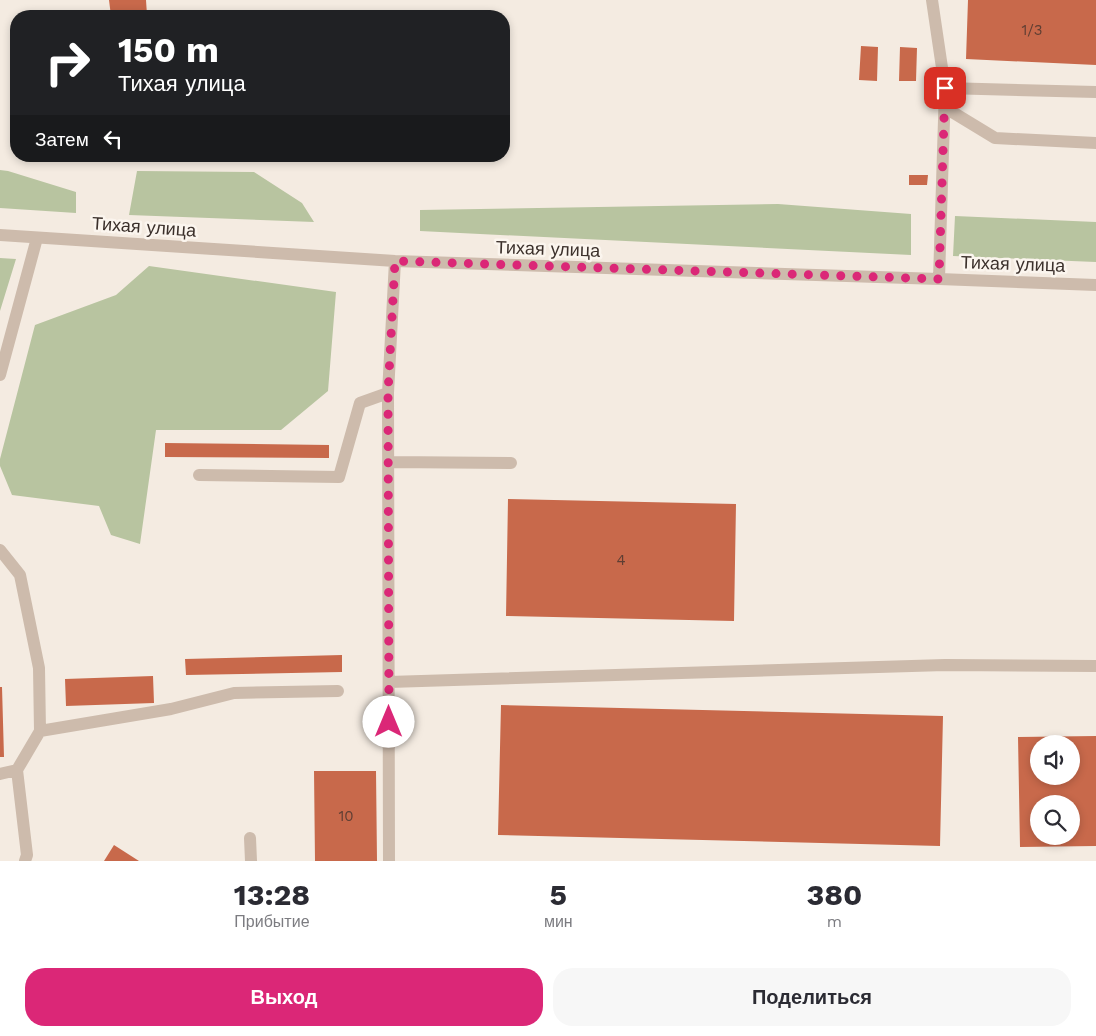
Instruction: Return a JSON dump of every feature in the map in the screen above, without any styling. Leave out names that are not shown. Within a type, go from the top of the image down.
[{"type":"street","points":[[932,0],[945,88],[939,279]]},
{"type":"street","points":[[945,88],[1096,92]]},
{"type":"street","points":[[944,107],[995,138],[1096,143]]},
{"type":"street","name":"Тихая улица","points":[[0,235],[395,261],[1096,285]]},
{"type":"street","points":[[0,375],[37,238]]},
{"type":"street","points":[[389,861],[388,393],[395,261]]},
{"type":"street","points":[[199,475],[339,477],[360,403],[388,393]]},
{"type":"street","points":[[389,462],[511,463]]},
{"type":"street","points":[[0,550],[20,575],[39,668],[40,730],[17,770],[27,855],[25,861]]},
{"type":"street","points":[[389,682],[945,665],[1096,666]]},
{"type":"street","points":[[40,730],[171,709],[234,693],[338,691]]},
{"type":"street","points":[[0,774],[17,770]]},
{"type":"street","points":[[250,838],[251,861]]},
{"type":"green space","points":[[0,170],[76,192],[76,213],[0,208]]},
{"type":"green space","points":[[137,171],[254,172],[302,203],[314,222],[129,215]]},
{"type":"green space","points":[[778,204],[911,214],[911,255],[420,231],[420,210]]},
{"type":"green space","points":[[955,216],[1096,222],[1096,262],[953,256]]},
{"type":"green space","points":[[0,258],[16,259],[0,311]]},
{"type":"green space","points":[[149,266],[336,292],[328,391],[281,430],[156,430],[140,544],[111,535],[99,506],[12,495],[0,466],[0,459],[35,325],[116,295]]},
{"type":"building","points":[[109,0],[146,0],[147,10],[110,10]]},
{"type":"building","points":[[968,0],[1096,0],[1096,65],[966,59]]},
{"type":"building","points":[[861,46],[878,47],[877,81],[859,80]]},
{"type":"building","points":[[900,47],[917,48],[916,81],[899,81]]},
{"type":"building","points":[[909,175],[928,175],[927,185],[909,185]]},
{"type":"building","points":[[165,443],[329,445],[329,458],[165,457]]},
{"type":"building","points":[[508,499],[736,504],[734,621],[506,616]]},
{"type":"building","points":[[342,655],[342,672],[186,675],[185,659]]},
{"type":"building","points":[[153,676],[154,703],[66,706],[65,679]]},
{"type":"building","points":[[0,687],[2,687],[4,757],[0,757]]},
{"type":"building","points":[[501,705],[943,716],[940,846],[498,835]]},
{"type":"building","points":[[1080,736],[1096,736],[1096,846],[1020,847],[1018,737],[1030,737],[1030,785],[1080,785]]},
{"type":"building","points":[[314,771],[376,771],[377,861],[315,861]]},
{"type":"building","points":[[114,845],[139,861],[104,861]]},
{"type":"route","points":[[389,722],[388,393],[395,261],[939,279],[945,88]]}]
